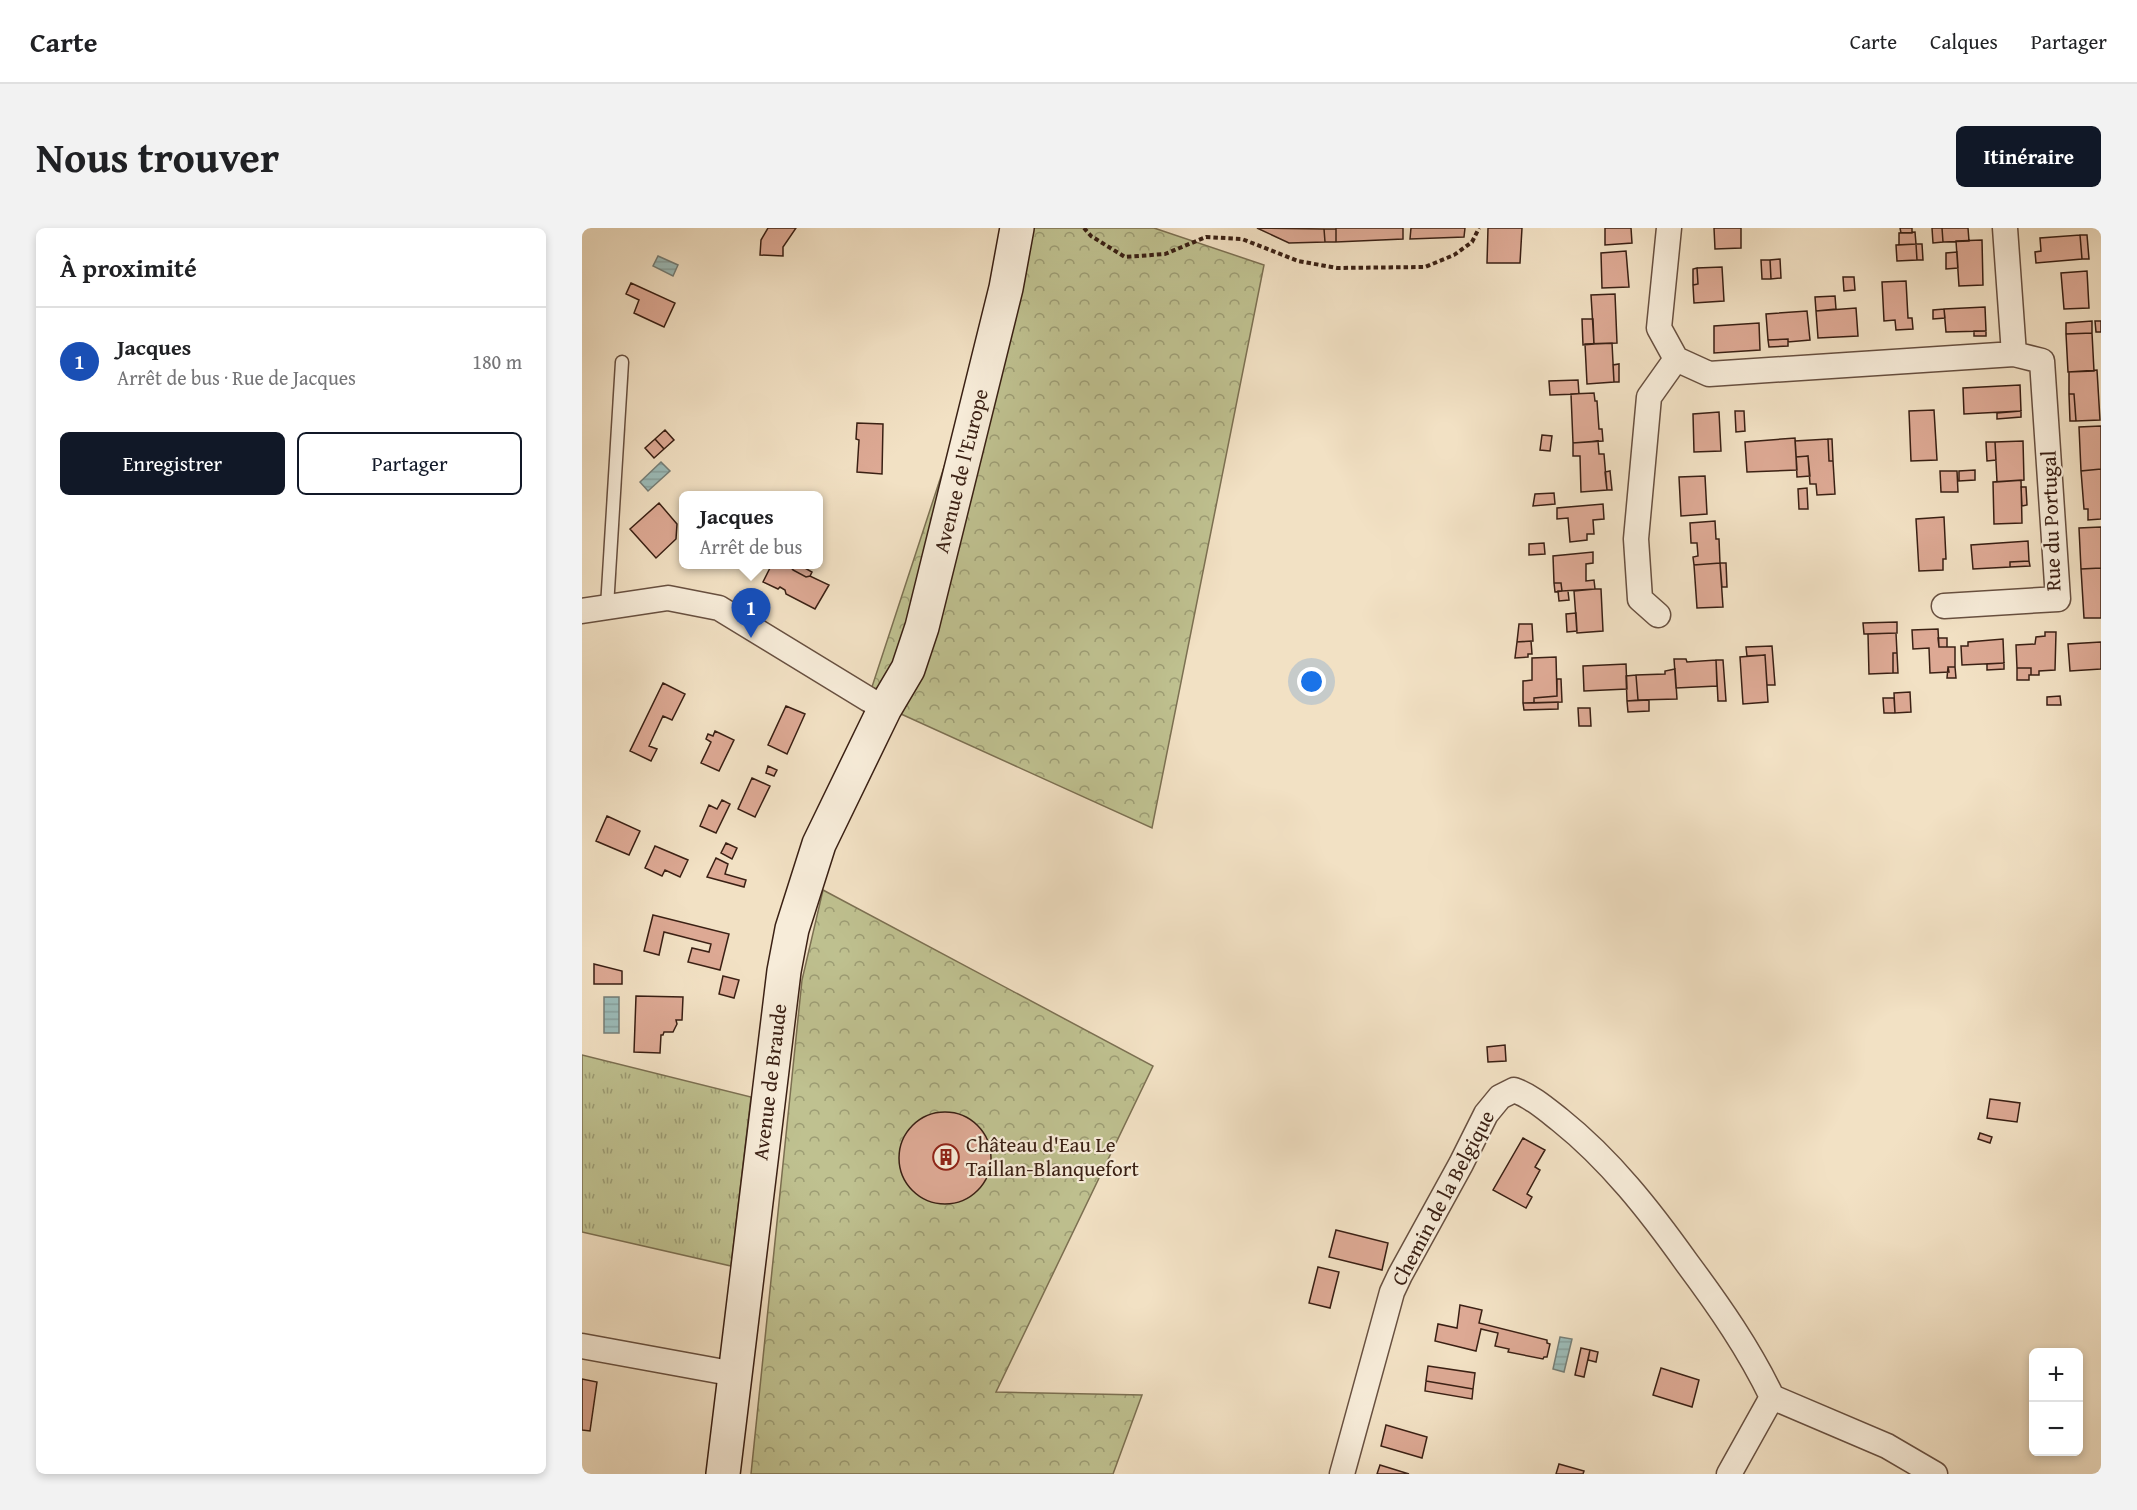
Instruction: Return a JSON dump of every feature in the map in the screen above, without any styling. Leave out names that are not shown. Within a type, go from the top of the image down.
[{"type":"street","name":"Avenue de l'Europe","points":[[885,708],[908,669],[922,627],[1006,288],[1017,228]]},
{"type":"street","points":[[1658,615],[1640,599],[1636,539],[1648,397],[1676,359],[1659,328],[1669,228]]},
{"type":"street","points":[[2005,228],[2014,354]]},
{"type":"street","name":"Rue du Portugal","points":[[1676,359],[1709,374],[2014,354],[2042,361],[2058,599],[1944,606]]},
{"type":"street","points":[[582,611],[669,598],[719,608],[885,708]]},
{"type":"street","name":"Avenue de Braude","points":[[723,1474],[784,971],[792,929],[819,844],[885,708]]},
{"type":"street","name":"Chemin de la Belgique","points":[[1342,1474],[1392,1292],[1486,1114],[1500,1097],[1514,1090],[1523,1094],[1582,1137],[1619,1176],[1666,1234],[1719,1306],[1754,1359],[1773,1397]]},
{"type":"street","points":[[582,1346],[735,1374]]},
{"type":"street","points":[[1729,1474],[1773,1397],[1887,1446],[1935,1474]]},
{"type":"lane","points":[[607,607],[622,362]]},
{"type":"path","points":[[1084,228],[1091,236],[1125,257],[1165,254],[1206,237],[1242,239],[1298,261],[1338,268],[1425,267],[1454,255],[1472,243],[1479,228]]},
{"type":"green space","points":[[1001,228],[1154,228],[1264,265],[1152,828],[868,699],[968,394]]},
{"type":"green space","points":[[823,890],[1153,1066],[996,1392],[1142,1395],[1113,1474],[751,1474],[802,980]]},
{"type":"green space","points":[[582,1055],[751,1097],[731,1266],[582,1232]]},
{"type":"water","points":[[658,256],[678,265],[673,276],[653,266]]},
{"type":"water","points":[[661,462],[670,471],[648,491],[640,482]]},
{"type":"water","points":[[604,997],[619,997],[619,1033],[604,1033]]},
{"type":"water","points":[[1560,1337],[1572,1339],[1564,1372],[1553,1369]]},
{"type":"building","points":[[768,228],[796,228],[783,247],[783,256],[760,255],[761,240]]},
{"type":"building","points":[[1257,228],[1324,229],[1325,242],[1289,243]]},
{"type":"building","points":[[1336,228],[1403,228],[1403,239],[1336,242]]},
{"type":"building","points":[[1411,228],[1465,228],[1464,237],[1410,239]]},
{"type":"building","points":[[1488,228],[1522,228],[1520,263],[1487,263]]},
{"type":"building","points":[[1605,228],[1631,228],[1632,243],[1605,245]]},
{"type":"building","points":[[1714,228],[1741,228],[1741,248],[1715,249]]},
{"type":"building","points":[[1900,228],[1912,228],[1912,233],[1901,233]]},
{"type":"building","points":[[1932,228],[1942,228],[1943,242],[1933,243]]},
{"type":"building","points":[[1942,228],[1968,228],[1969,241],[1943,242]]},
{"type":"building","points":[[1324,229],[1336,229],[1336,242],[1325,242]]},
{"type":"building","points":[[1915,232],[1916,244],[1899,245],[1899,233]]},
{"type":"building","points":[[2080,235],[2082,259],[2036,263],[2035,252],[2041,251],[2040,238]]},
{"type":"building","points":[[2080,235],[2087,235],[2089,259],[2082,259]]},
{"type":"building","points":[[1982,240],[1983,285],[1959,286],[1956,241]]},
{"type":"building","points":[[1916,244],[1917,260],[1897,261],[1896,245]]},
{"type":"building","points":[[1916,244],[1922,244],[1923,260],[1917,260]]},
{"type":"building","points":[[1626,251],[1629,287],[1602,288],[1601,253]]},
{"type":"building","points":[[1957,252],[1958,268],[1946,269],[1946,253]]},
{"type":"building","points":[[1780,259],[1781,278],[1771,279],[1770,260]]},
{"type":"building","points":[[1761,260],[1770,260],[1771,279],[1762,279]]},
{"type":"building","points":[[1722,267],[1724,301],[1694,303],[1693,285],[1698,284],[1697,268]]},
{"type":"building","points":[[1697,268],[1698,284],[1693,285],[1693,269]]},
{"type":"building","points":[[2087,271],[2089,308],[2064,309],[2061,273]]},
{"type":"building","points":[[1843,277],[1854,277],[1855,290],[1844,291]]},
{"type":"building","points":[[1906,281],[1908,318],[1912,318],[1913,329],[1896,330],[1895,320],[1884,321],[1882,282]]},
{"type":"building","points":[[631,283],[675,303],[664,327],[634,313],[639,300],[626,294]]},
{"type":"building","points":[[1615,294],[1617,343],[1594,344],[1591,295]]},
{"type":"building","points":[[1835,296],[1836,309],[1816,311],[1815,297]]},
{"type":"building","points":[[1985,307],[1986,331],[1946,332],[1944,309]]},
{"type":"building","points":[[1856,308],[1858,336],[1818,338],[1816,311]]},
{"type":"building","points":[[1944,309],[1945,318],[1933,319],[1933,310]]},
{"type":"building","points":[[1807,311],[1810,340],[1788,342],[1788,339],[1768,340],[1766,314]]},
{"type":"building","points":[[1582,319],[1593,319],[1594,344],[1583,345]]},
{"type":"building","points":[[2092,321],[2092,333],[2066,334],[2066,323]]},
{"type":"building","points":[[2095,321],[2101,321],[2101,332],[2096,332]]},
{"type":"building","points":[[1759,323],[1760,350],[1714,353],[1714,326]]},
{"type":"building","points":[[1974,331],[1986,331],[1986,336],[1974,336]]},
{"type":"building","points":[[2092,333],[2094,371],[2068,372],[2066,334]]},
{"type":"building","points":[[1788,339],[1788,346],[1769,347],[1768,340]]},
{"type":"building","points":[[1612,343],[1614,382],[1587,384],[1585,344]]},
{"type":"building","points":[[1619,364],[1619,382],[1614,382],[1613,365]]},
{"type":"building","points":[[2097,370],[2100,420],[2076,421],[2074,394],[2069,394],[2069,372]]},
{"type":"building","points":[[1578,380],[1579,394],[1550,395],[1549,381]]},
{"type":"building","points":[[2020,385],[2021,411],[1964,414],[1963,388]]},
{"type":"building","points":[[1594,393],[1603,441],[1573,443],[1571,394]]},
{"type":"building","points":[[2069,394],[2074,394],[2076,421],[2070,421]]},
{"type":"building","points":[[1934,410],[1937,460],[1911,461],[1909,411]]},
{"type":"building","points":[[1735,411],[1744,411],[1745,431],[1736,432]]},
{"type":"building","points":[[2021,411],[2021,417],[1997,419],[1997,413]]},
{"type":"building","points":[[1719,412],[1721,451],[1694,452],[1693,414]]},
{"type":"building","points":[[857,423],[883,424],[882,474],[857,472],[859,440],[856,439]]},
{"type":"building","points":[[2101,426],[2101,469],[2081,471],[2079,427]]},
{"type":"building","points":[[665,430],[674,440],[664,449],[655,439]]},
{"type":"building","points":[[1542,435],[1552,436],[1550,451],[1540,450]]},
{"type":"building","points":[[1795,438],[1797,470],[1747,472],[1745,442]]},
{"type":"building","points":[[655,439],[664,449],[654,458],[645,448]]},
{"type":"building","points":[[1828,439],[1832,439],[1833,461],[1829,461]]},
{"type":"building","points":[[1828,439],[1829,461],[1833,461],[1835,494],[1817,495],[1816,484],[1810,484],[1808,456],[1796,457],[1795,441]]},
{"type":"building","points":[[1598,441],[1599,454],[1604,454],[1607,490],[1581,492],[1580,456],[1573,456],[1573,443]]},
{"type":"building","points":[[2023,441],[2024,480],[1997,482],[1995,442]]},
{"type":"building","points":[[1986,442],[1995,442],[1996,460],[1987,461]]},
{"type":"building","points":[[1808,456],[1810,476],[1797,477],[1796,457]]},
{"type":"building","points":[[2101,469],[2101,519],[2088,520],[2088,509],[2084,509],[2081,471]]},
{"type":"building","points":[[1975,470],[1975,480],[1959,481],[1959,471]]},
{"type":"building","points":[[1610,471],[1612,490],[1607,490],[1605,472]]},
{"type":"building","points":[[1940,471],[1957,471],[1958,492],[1941,492]]},
{"type":"building","points":[[1705,476],[1707,514],[1681,516],[1679,477]]},
{"type":"building","points":[[2021,480],[2022,523],[1994,524],[1993,482]]},
{"type":"building","points":[[2021,487],[2026,487],[2027,505],[2022,506]]},
{"type":"building","points":[[1807,488],[1808,509],[1799,509],[1798,489]]},
{"type":"building","points":[[1554,493],[1555,504],[1533,506],[1535,494]]},
{"type":"building","points":[[659,503],[677,524],[676,539],[656,558],[630,529]]},
{"type":"building","points":[[1603,504],[1604,519],[1593,520],[1594,534],[1587,534],[1587,540],[1570,542],[1568,518],[1557,519],[1557,508]]},
{"type":"building","points":[[1944,517],[1946,559],[1943,559],[1943,570],[1919,571],[1916,519]]},
{"type":"building","points":[[1715,521],[1716,539],[1719,539],[1720,563],[1694,565],[1693,557],[1698,556],[1697,543],[1691,543],[1690,523]]},
{"type":"building","points":[[2101,527],[2101,568],[2081,569],[2079,528]]},
{"type":"building","points":[[2028,541],[2029,561],[2010,562],[2010,567],[1973,569],[1971,545]]},
{"type":"building","points":[[1544,543],[1545,554],[1529,555],[1529,544]]},
{"type":"building","points":[[1593,552],[1593,563],[1586,564],[1586,581],[1594,580],[1595,589],[1562,591],[1561,583],[1554,583],[1553,556]]},
{"type":"building","points":[[2029,561],[2030,566],[2010,567],[2010,562]]},
{"type":"building","points":[[1720,563],[1723,607],[1697,608],[1694,565]]},
{"type":"building","points":[[1720,563],[1726,563],[1727,587],[1722,587]]},
{"type":"building","points":[[2101,568],[2101,618],[2084,618],[2081,569]]},
{"type":"building","points":[[770,569],[792,569],[806,577],[810,576],[829,585],[815,609],[786,594],[785,590],[780,587],[778,589],[763,582]]},
{"type":"building","points":[[807,569],[812,572],[806,577],[793,570]]},
{"type":"building","points":[[1554,583],[1561,583],[1562,591],[1555,592]]},
{"type":"building","points":[[1601,589],[1603,631],[1577,633],[1574,591]]},
{"type":"building","points":[[1558,591],[1568,591],[1569,600],[1559,601]]},
{"type":"building","points":[[1576,613],[1577,631],[1567,632],[1566,614]]},
{"type":"building","points":[[1897,622],[1897,633],[1864,634],[1863,623]]},
{"type":"building","points":[[1519,624],[1532,624],[1533,641],[1517,642]]},
{"type":"building","points":[[1938,629],[1939,647],[1955,647],[1955,667],[1948,667],[1949,672],[1930,673],[1929,648],[1913,649],[1912,630]]},
{"type":"building","points":[[2045,632],[2056,632],[2055,670],[2039,671],[2039,675],[2031,675],[2031,668],[2017,668],[2016,645],[2035,644],[2036,637],[2045,636]]},
{"type":"building","points":[[1896,633],[1897,653],[1893,653],[1893,673],[1869,674],[1868,634]]},
{"type":"building","points":[[1938,638],[1947,638],[1947,647],[1939,647]]},
{"type":"building","points":[[2003,639],[2004,663],[1962,665],[1961,646],[1968,646],[1968,642]]},
{"type":"building","points":[[1531,641],[1532,654],[1528,654],[1528,657],[1515,658],[1517,642]]},
{"type":"building","points":[[2101,642],[2101,669],[2070,671],[2068,644]]},
{"type":"building","points":[[1772,646],[1775,685],[1767,685],[1765,655],[1747,656],[1746,647]]},
{"type":"building","points":[[1893,653],[1897,653],[1898,673],[1893,673]]},
{"type":"building","points":[[1765,655],[1768,702],[1743,704],[1740,657]]},
{"type":"building","points":[[1556,657],[1557,696],[1534,698],[1534,703],[1523,703],[1523,681],[1532,680],[1532,658]]},
{"type":"building","points":[[1674,659],[1686,659],[1687,662],[1716,660],[1717,686],[1676,688]]},
{"type":"building","points":[[1716,660],[1723,660],[1726,701],[1718,701]]},
{"type":"building","points":[[2004,663],[2004,669],[1987,670],[1987,664]]},
{"type":"building","points":[[1626,664],[1627,689],[1584,691],[1583,666]]},
{"type":"building","points":[[1948,667],[1955,667],[1956,678],[1947,678]]},
{"type":"building","points":[[2017,668],[2031,668],[2029,680],[2017,680]]},
{"type":"building","points":[[1675,669],[1677,699],[1638,700],[1636,675],[1665,674],[1665,671]]},
{"type":"building","points":[[1636,675],[1638,700],[1627,701],[1626,676]]},
{"type":"building","points":[[1557,679],[1561,679],[1562,702],[1534,703],[1534,698],[1557,696]]},
{"type":"building","points":[[663,683],[685,694],[672,720],[663,716],[649,746],[657,749],[651,761],[630,751]]},
{"type":"building","points":[[1910,692],[1911,712],[1895,713],[1894,693]]},
{"type":"building","points":[[2060,696],[2061,705],[2047,705],[2047,697]]},
{"type":"building","points":[[1883,698],[1894,698],[1895,713],[1884,713]]},
{"type":"building","points":[[1649,700],[1649,711],[1628,712],[1627,701]]},
{"type":"building","points":[[1558,702],[1558,709],[1524,710],[1523,703]]},
{"type":"building","points":[[786,706],[805,714],[787,754],[768,745]]},
{"type":"building","points":[[1578,708],[1590,708],[1591,726],[1579,726]]},
{"type":"building","points":[[715,731],[734,740],[719,771],[701,763],[711,742],[706,739],[708,734],[713,736]]},
{"type":"building","points":[[768,766],[777,770],[774,776],[766,773]]},
{"type":"building","points":[[752,778],[770,786],[755,817],[738,809]]},
{"type":"building","points":[[722,800],[730,804],[716,833],[700,826],[709,805],[717,809]]},
{"type":"building","points":[[607,816],[640,831],[629,855],[596,841]]},
{"type":"building","points":[[726,843],[737,848],[732,859],[721,853]]},
{"type":"building","points":[[655,846],[688,860],[680,877],[665,870],[662,876],[645,868]]},
{"type":"building","points":[[716,858],[728,864],[725,874],[746,880],[744,887],[707,877]]},
{"type":"building","points":[[653,915],[729,934],[720,970],[688,962],[692,948],[709,952],[711,944],[664,932],[659,955],[644,951]]},
{"type":"building","points":[[594,964],[622,971],[622,984],[594,984]]},
{"type":"building","points":[[723,976],[739,980],[734,998],[719,994]]},
{"type":"building","points":[[636,996],[683,997],[682,1020],[676,1020],[677,1024],[673,1032],[664,1032],[661,1035],[660,1053],[634,1052]]},
{"type":"building","points":[[1505,1045],[1506,1061],[1488,1062],[1487,1047]]},
{"type":"building","points":[[1990,1099],[2020,1103],[2017,1122],[1987,1118]]},
{"type":"building","name":"Château d'Eau Le Taillan-Blanquefort","points":[[945,1112],[963,1116],[977,1126],[987,1140],[991,1158],[987,1176],[977,1190],[963,1200],[945,1204],[927,1200],[913,1190],[903,1176],[899,1158],[903,1140],[913,1126],[927,1116]]},
{"type":"building","points":[[1980,1133],[1992,1137],[1990,1143],[1978,1139]]},
{"type":"building","points":[[1523,1138],[1545,1150],[1535,1167],[1540,1170],[1527,1194],[1532,1197],[1526,1208],[1493,1190]]},
{"type":"building","points":[[1336,1230],[1388,1243],[1382,1270],[1329,1257]]},
{"type":"building","points":[[1318,1267],[1339,1272],[1330,1308],[1309,1303]]},
{"type":"building","points":[[1460,1305],[1482,1310],[1479,1323],[1547,1340],[1550,1344],[1547,1357],[1543,1359],[1508,1352],[1509,1349],[1495,1346],[1498,1333],[1481,1329],[1476,1351],[1435,1341],[1438,1324],[1457,1328]]},
{"type":"building","points":[[1581,1348],[1590,1350],[1584,1377],[1575,1375]]},
{"type":"building","points":[[1590,1350],[1598,1352],[1596,1362],[1588,1360]]},
{"type":"building","points":[[1428,1366],[1475,1373],[1473,1389],[1426,1381]]},
{"type":"building","points":[[1661,1368],[1699,1380],[1692,1407],[1653,1395]]},
{"type":"building","points":[[582,1379],[597,1382],[590,1431],[582,1430]]},
{"type":"building","points":[[1426,1381],[1473,1389],[1472,1399],[1425,1391]]},
{"type":"building","points":[[1386,1425],[1427,1437],[1422,1458],[1381,1446]]},
{"type":"building","points":[[1559,1464],[1584,1471],[1583,1474],[1556,1474]]},
{"type":"building","points":[[1380,1465],[1409,1474],[1377,1474]]},
{"type":"place","name":"Jacques","points":[[751,638]]},
{"type":"place","name":"Château d'Eau Le Taillan-Blanquefort","points":[[946,1157]]}]
